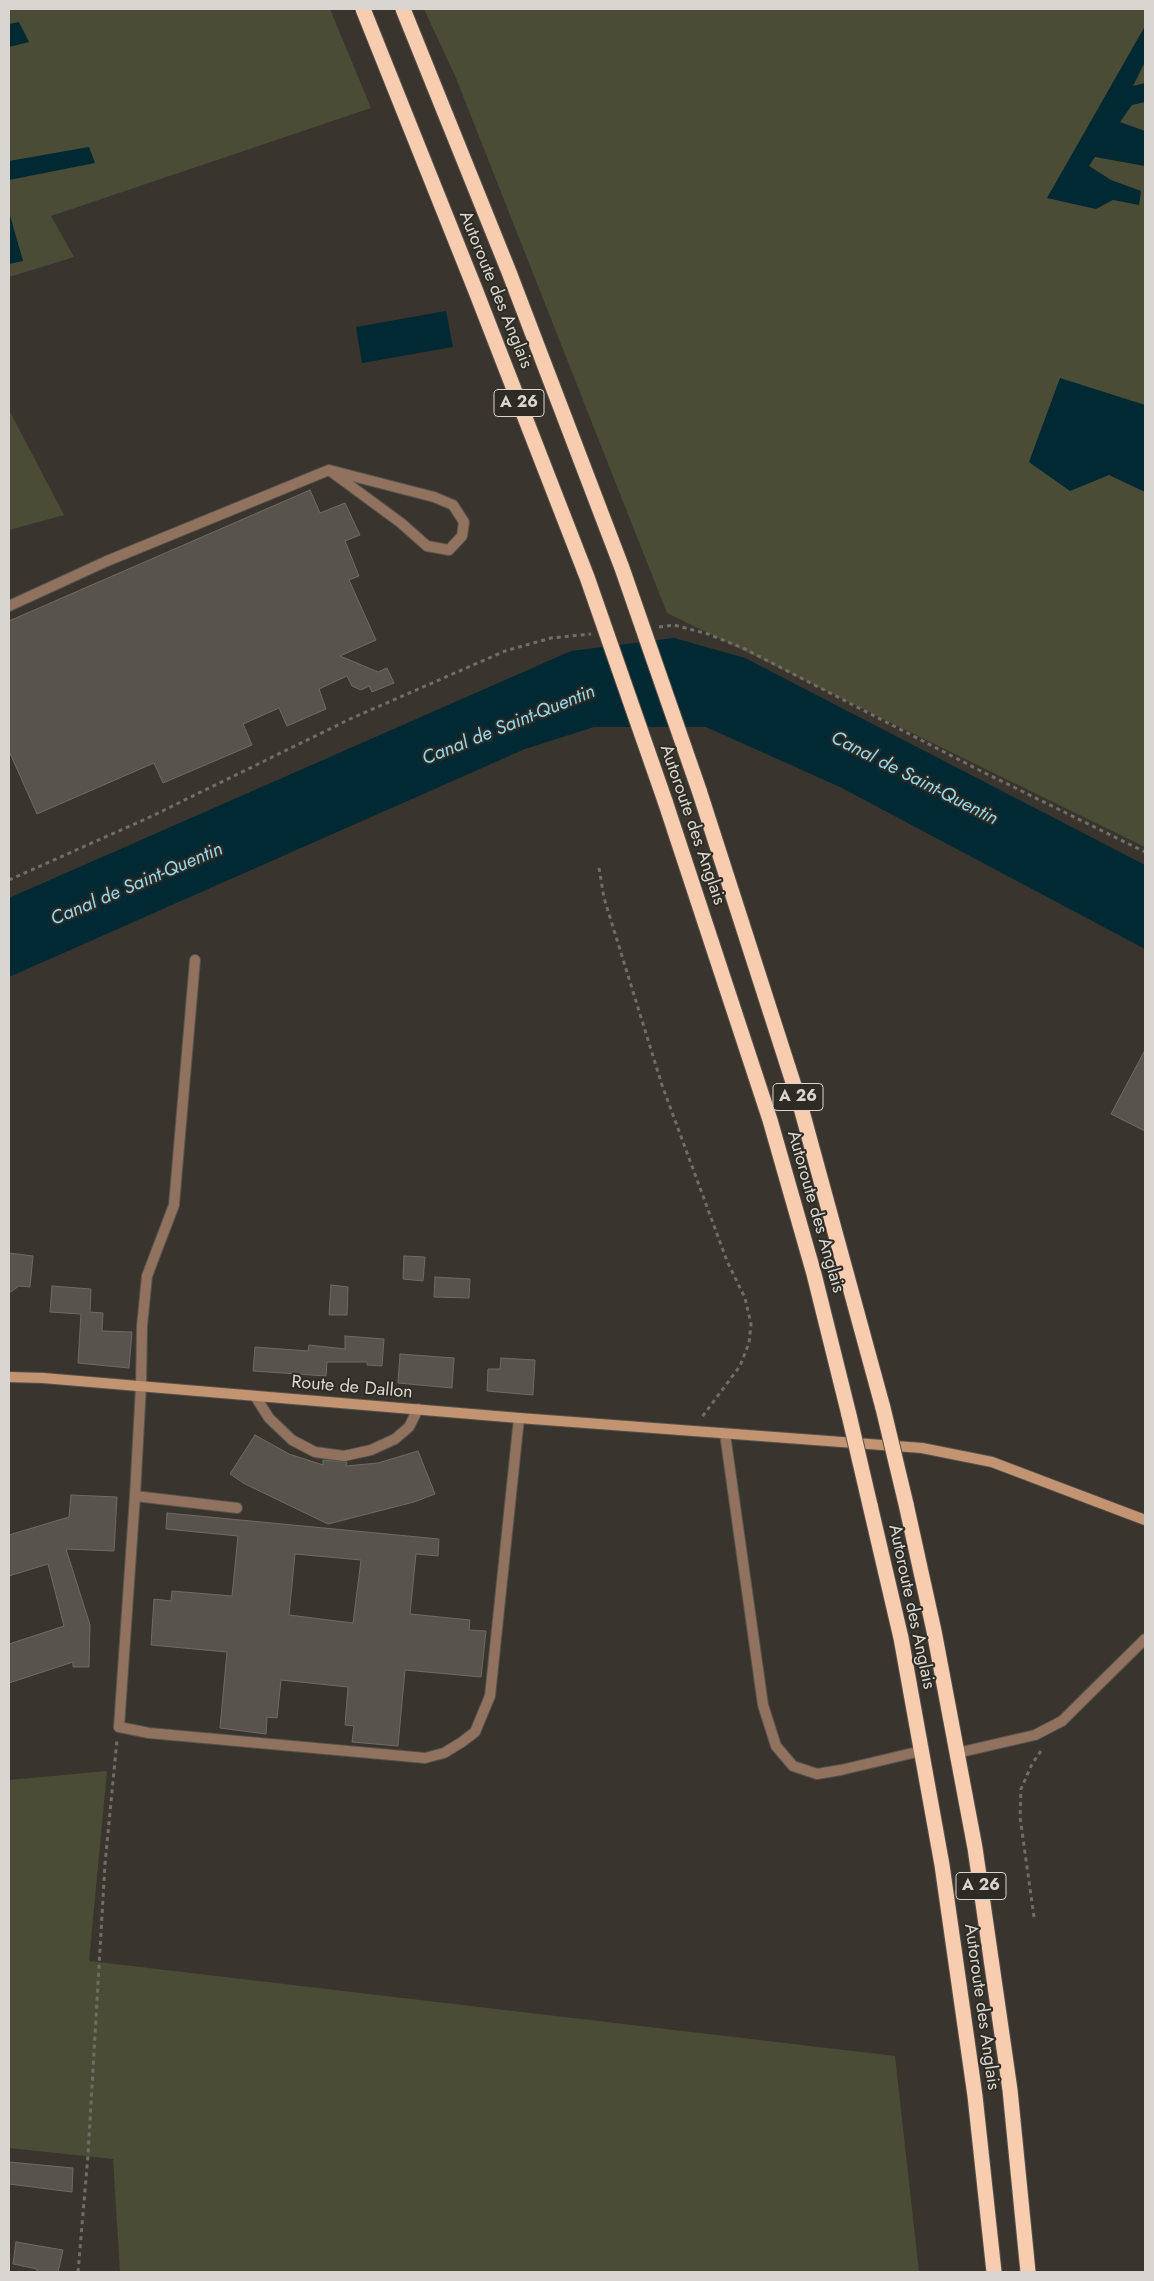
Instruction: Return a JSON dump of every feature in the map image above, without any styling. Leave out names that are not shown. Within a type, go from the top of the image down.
[{"type":"highway","name":"Autoroute des Anglais","points":[[363,9],[587,577],[665,801],[770,1120],[814,1274],[901,1638],[942,1865],[975,2096],[994,2272]]},
{"type":"highway","name":"Autoroute des Anglais","points":[[403,9],[509,272],[622,568],[699,790],[800,1104],[883,1408],[934,1631],[976,1848],[1010,2090],[1028,2272]]},
{"type":"street","points":[[9,606],[108,561],[329,470],[434,497],[453,505],[464,522],[462,536],[449,550],[427,546],[402,523],[329,470]]},
{"type":"street","points":[[195,960],[174,1205],[147,1276],[142,1326],[135,1496],[119,1727],[149,1733],[425,1758],[444,1753],[475,1732],[490,1696],[519,1418]]},
{"type":"street","name":"Route de Dallon","points":[[9,1377],[43,1378],[418,1410],[922,1448],[992,1462],[1145,1520]]},
{"type":"street","points":[[255,1396],[269,1418],[292,1440],[316,1452],[344,1456],[371,1450],[395,1439],[410,1427],[418,1410]]},
{"type":"street","points":[[725,1434],[763,1705],[776,1746],[793,1766],[817,1774],[921,1750]]},
{"type":"street","points":[[135,1496],[237,1508]]},
{"type":"street","points":[[957,1753],[1035,1735],[1062,1721],[1145,1639]]},
{"type":"path","points":[[655,627],[674,625],[708,634],[745,649],[975,768],[1145,852]]},
{"type":"path","points":[[9,880],[150,817],[350,720],[505,651],[551,638],[598,633]]},
{"type":"path","points":[[599,868],[604,898],[662,1085],[727,1261],[745,1298],[751,1324],[749,1343],[740,1366],[692,1430]]},
{"type":"path","points":[[1034,1917],[1020,1817],[1021,1789],[1032,1764],[1062,1721]]},
{"type":"path","points":[[78,2272],[88,2156],[104,1864],[119,1727]]},
{"type":"green space","points":[[9,9],[330,9],[371,108],[51,216],[74,257],[9,277]]},
{"type":"green space","points":[[424,9],[1145,9],[1145,847],[667,613],[456,78]]},
{"type":"green space","points":[[9,410],[64,515],[9,530]]},
{"type":"green space","points":[[107,1771],[89,1961],[895,2056],[919,2272],[120,2272],[113,2159],[9,2148],[9,1780]]},
{"type":"water","points":[[19,22],[29,42],[9,47],[9,24]]},
{"type":"water","points":[[1145,26],[1145,62],[1133,86],[1145,83],[1145,102],[1132,105],[1120,122],[1145,131],[1145,166],[1095,157],[1089,166],[1111,180],[1141,191],[1139,205],[1113,200],[1096,209],[1047,198]]},
{"type":"water","points":[[89,147],[95,163],[9,180],[9,161]]},
{"type":"water","points":[[9,212],[23,261],[9,264]]},
{"type":"water","points":[[446,311],[453,347],[362,363],[356,327]]},
{"type":"water","points":[[1060,378],[1145,405],[1145,492],[1109,475],[1070,491],[1029,462]]},
{"type":"water","name":"Canal de Saint-Quentin","points":[[674,638],[745,658],[1145,865],[1145,949],[840,787],[706,727],[594,727],[525,749],[9,977],[9,898],[571,651]]},
{"type":"building","points":[[310,490],[320,513],[345,503],[360,535],[345,541],[359,576],[349,580],[376,640],[340,656],[378,672],[387,668],[394,683],[372,692],[369,686],[361,690],[352,686],[347,676],[319,689],[326,709],[287,726],[279,708],[243,724],[252,745],[163,783],[154,763],[37,814],[9,751],[9,621]]},
{"type":"building","points":[[1145,1050],[1145,1131],[1111,1114]]},
{"type":"building","points":[[9,1253],[33,1256],[30,1287],[19,1286],[9,1293]]},
{"type":"building","points":[[404,1256],[425,1257],[423,1281],[403,1279]]},
{"type":"building","points":[[435,1277],[470,1279],[469,1298],[434,1297]]},
{"type":"building","points":[[331,1285],[348,1287],[347,1315],[329,1315]]},
{"type":"building","points":[[52,1286],[91,1289],[90,1312],[103,1313],[102,1331],[132,1332],[129,1368],[78,1363],[81,1314],[50,1312]]},
{"type":"building","points":[[345,1336],[384,1339],[382,1366],[367,1365],[367,1362],[327,1362],[326,1376],[253,1371],[255,1347],[308,1351],[309,1345],[345,1349]]},
{"type":"building","points":[[400,1354],[454,1358],[452,1388],[398,1383]]},
{"type":"building","points":[[501,1358],[535,1360],[533,1395],[487,1391],[488,1369],[500,1369]]},
{"type":"building","points":[[255,1435],[289,1454],[323,1465],[323,1460],[347,1462],[346,1466],[378,1463],[418,1451],[435,1494],[414,1502],[328,1524],[245,1484],[230,1474]]},
{"type":"building","points":[[71,1495],[117,1497],[114,1551],[66,1549],[90,1625],[89,1667],[73,1667],[73,1662],[9,1683],[9,1644],[64,1626],[48,1564],[9,1576],[9,1535],[69,1517]]},
{"type":"building","points":[[167,1513],[439,1539],[438,1556],[416,1554],[410,1614],[470,1620],[469,1630],[486,1631],[481,1677],[405,1670],[398,1746],[352,1742],[354,1726],[345,1725],[348,1687],[281,1680],[277,1718],[267,1717],[266,1734],[220,1728],[227,1652],[151,1645],[154,1599],[171,1601],[172,1591],[232,1596],[238,1536],[166,1529]],"holes":[[[295,1554],[361,1560],[353,1623],[289,1615]]]},
{"type":"building","points":[[9,2162],[73,2168],[72,2192],[9,2184]]},
{"type":"building","points":[[16,2242],[63,2250],[58,2272],[37,2272],[37,2269],[13,2264]]}]
